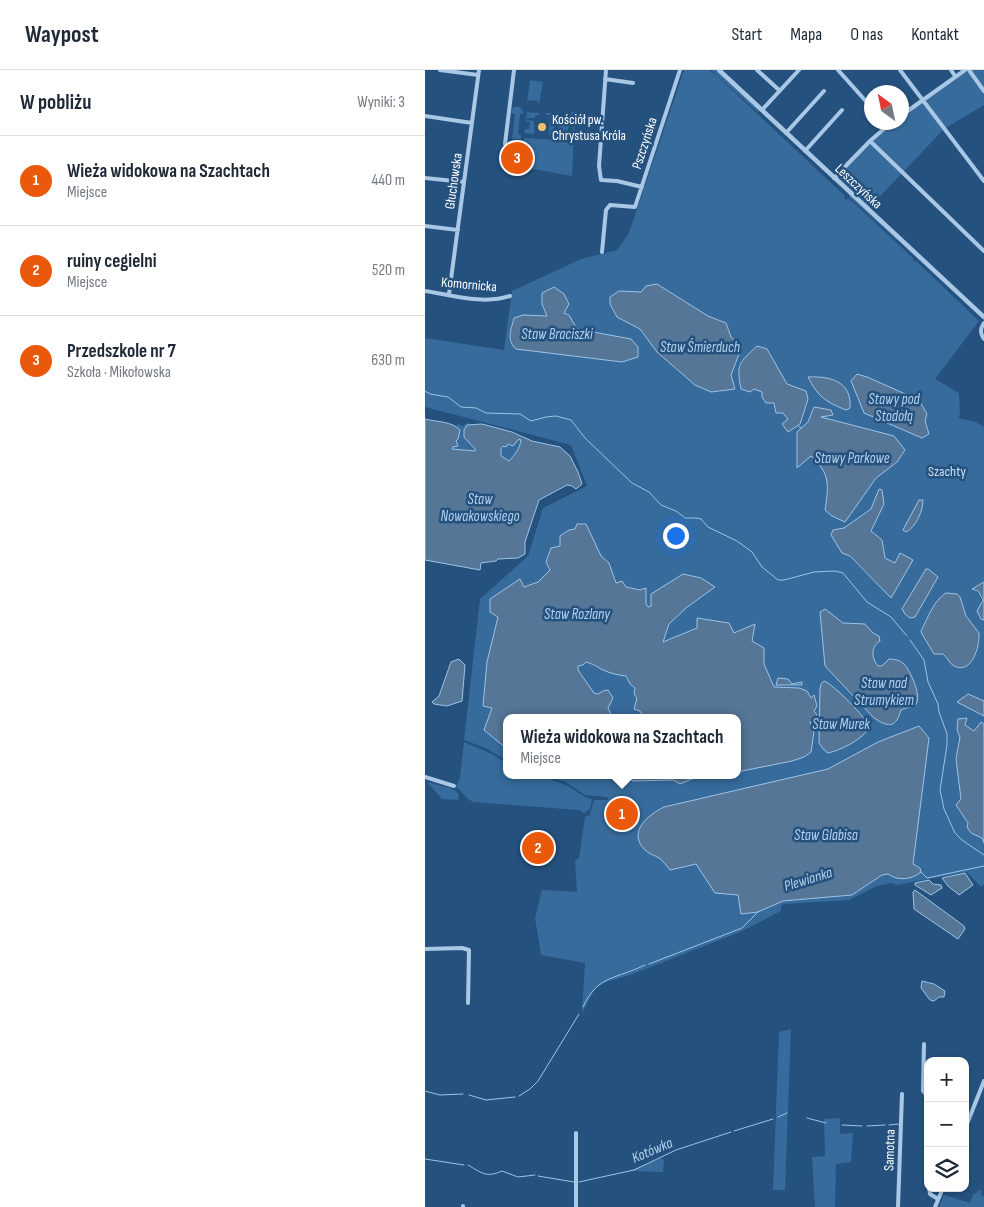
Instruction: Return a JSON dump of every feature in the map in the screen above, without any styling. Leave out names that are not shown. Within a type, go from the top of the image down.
[{"type":"street","points":[[440,70],[479,72]]},
{"type":"street","points":[[505,144],[514,70]]},
{"type":"street","name":"Pszczyńska","points":[[606,70],[599,166],[601,180],[617,181],[642,187],[679,72],[672,70]]},
{"type":"street","name":"Leszczyńska","points":[[719,70],[984,317]]},
{"type":"street","points":[[757,70],[779,90]]},
{"type":"street","points":[[762,110],[799,70]]},
{"type":"street","points":[[838,70],[864,100]]},
{"type":"street","points":[[900,70],[984,181]]},
{"type":"street","points":[[951,70],[955,76]]},
{"type":"street","points":[[909,109],[965,70]]},
{"type":"street","points":[[969,70],[984,91]]},
{"type":"street","name":"Głuchowska","points":[[449,294],[479,72]]},
{"type":"street","points":[[605,79],[633,83]]},
{"type":"street","points":[[787,133],[824,91]]},
{"type":"street","points":[[805,151],[842,110]]},
{"type":"street","points":[[425,116],[472,123]]},
{"type":"street","points":[[834,178],[880,130]]},
{"type":"street","points":[[870,140],[984,251]]},
{"type":"street","points":[[425,178],[464,182]]},
{"type":"street","points":[[603,252],[606,210],[610,205],[635,208],[642,187]]},
{"type":"street","points":[[425,226],[457,230]]},
{"type":"street","name":"Komornicka","points":[[425,291],[497,301],[509,296]]},
{"type":"street","points":[[984,323],[981,328],[981,335],[984,339]]},
{"type":"street","points":[[425,777],[454,786]]},
{"type":"street","points":[[425,949],[462,948],[469,950],[468,1003]]},
{"type":"street","points":[[924,1044],[924,1092]]},
{"type":"street","points":[[969,1119],[984,1081]]},
{"type":"street","name":"Samotna","points":[[898,1207],[902,1094]]},
{"type":"street","points":[[576,1133],[576,1207]]},
{"type":"street","points":[[930,1192],[939,1199]]},
{"type":"street","points":[[935,1207],[942,1192]]},
{"type":"green space","name":"Szachty","points":[[684,70],[709,70],[845,196],[846,200],[848,198],[856,205],[979,321],[935,379],[959,393],[960,414],[958,418],[976,422],[984,427],[984,582],[973,589],[981,598],[981,619],[984,620],[984,884],[981,887],[967,872],[897,885],[891,883],[877,886],[849,900],[784,904],[781,906],[781,911],[740,932],[596,987],[582,1013],[585,963],[541,955],[535,918],[542,890],[577,892],[575,861],[579,858],[585,817],[590,815],[594,800],[608,800],[607,797],[585,795],[564,781],[555,779],[741,779],[741,714],[503,714],[503,758],[488,749],[464,740],[480,599],[528,556],[543,508],[587,486],[571,445],[425,407],[425,338],[504,350],[512,291],[581,259],[617,250],[629,233]],"holes":[[[879,489],[877,517],[871,531],[882,540],[885,558],[895,564],[900,553],[891,598],[837,544],[831,535],[833,530],[844,528],[871,509]],[[946,593],[960,597],[966,615],[980,638],[969,665],[962,667],[948,660],[943,654],[933,651],[921,632],[934,606]]]},
{"type":"green space","points":[[711,70],[716,70],[760,111],[758,112]]},
{"type":"green space","points":[[969,70],[984,70],[984,105],[944,129],[869,208],[837,177],[886,130],[909,130],[909,112]]},
{"type":"green space","points":[[530,80],[543,82],[539,104],[538,101],[529,100],[527,103]]},
{"type":"green space","points":[[514,107],[520,107],[524,113],[520,114],[518,134],[521,135],[521,139],[512,139],[515,114],[511,113]]},
{"type":"green space","points":[[527,112],[539,113],[539,115],[535,115],[535,118],[527,118],[527,120],[534,121],[534,134],[524,133],[525,129],[529,129],[530,122],[526,121]]},
{"type":"green space","points":[[572,112],[575,112],[572,176],[528,168],[521,174],[505,172],[509,162],[524,164],[525,151],[529,151],[529,143],[508,141],[523,142],[524,138],[557,140],[558,133],[572,135],[573,126],[569,126],[567,132],[558,132],[559,126]]},
{"type":"green space","points":[[546,113],[555,113],[554,135],[549,135],[550,115],[546,115]]},
{"type":"green space","points":[[850,195],[908,250],[849,197]]},
{"type":"green space","points":[[467,423],[474,425],[467,425],[470,443],[475,451],[451,449],[456,441],[458,427],[456,426],[458,424],[463,426]]},
{"type":"green space","points":[[519,439],[521,440],[520,446],[509,461],[501,456],[504,446]]},
{"type":"green space","points":[[464,742],[494,755],[503,761],[503,779],[549,779],[592,799],[590,809],[584,813],[579,810],[473,802],[456,786],[460,778]]},
{"type":"green space","points":[[427,782],[456,791],[459,795],[458,800],[442,799]]},
{"type":"green space","points":[[791,1029],[785,1190],[773,1190],[779,1032]]},
{"type":"green space","points":[[840,1118],[840,1134],[853,1133],[851,1162],[836,1164],[835,1207],[815,1207],[812,1157],[825,1156],[824,1119]]},
{"type":"green space","points":[[661,1158],[664,1160],[663,1172],[629,1171]]},
{"type":"green space","points":[[978,1190],[982,1191],[981,1195],[984,1196],[984,1207],[939,1207],[944,1195],[970,1203],[974,1193],[976,1194]]},
{"type":"water","name":"Staw Śmierduch","points":[[657,284],[708,316],[726,323],[731,337],[742,346],[731,375],[735,389],[711,392],[695,385],[657,352],[640,329],[617,317],[610,304],[610,297],[619,291],[641,292],[646,286]]},
{"type":"water","name":"Staw Braciszki","points":[[554,287],[564,294],[569,304],[564,313],[569,315],[577,329],[631,339],[638,347],[638,357],[622,362],[516,349],[510,338],[514,318],[523,315],[547,316],[542,304],[542,293]]},
{"type":"water","points":[[757,346],[767,349],[787,384],[806,391],[808,399],[800,424],[788,432],[782,424],[788,419],[783,413],[776,413],[774,403],[766,403],[762,397],[762,392],[754,389],[750,392],[741,389],[740,364]]},
{"type":"water","name":"Stawy pod Stodołą","points":[[857,374],[919,400],[927,414],[925,421],[929,434],[922,438],[864,413],[851,381]]},
{"type":"water","name":"Stawy pod Stodołą","points":[[808,377],[831,379],[838,382],[847,392],[850,399],[850,408],[846,410],[823,398]]},
{"type":"water","name":"Stawy Parkowe","points":[[814,407],[831,410],[833,415],[821,417],[894,436],[905,450],[897,462],[876,478],[845,522],[832,516],[825,510],[827,480],[817,462],[811,456],[797,468],[797,432],[808,422]]},
{"type":"water","name":"Staw Nowakowskiego","points":[[425,419],[448,423],[460,430],[456,441],[458,446],[452,449],[475,451],[464,437],[464,430],[467,425],[482,424],[512,432],[532,441],[560,447],[570,456],[582,484],[576,489],[567,485],[539,500],[525,542],[525,554],[518,558],[498,559],[481,563],[480,570],[425,560]],"holes":[[[519,439],[521,440],[520,446],[509,461],[501,456],[503,446],[506,447],[508,444],[513,446]]]},
{"type":"water","name":"Stawy Parkowe","points":[[879,489],[882,490],[884,504],[871,531],[882,540],[885,558],[895,563],[900,553],[913,560],[891,598],[850,556],[842,553],[831,535],[833,530],[844,528],[871,509]]},
{"type":"water","points":[[919,500],[923,500],[920,514],[916,523],[906,532],[903,530]]},
{"type":"water","name":"Staw Rozlany","points":[[577,524],[586,524],[601,556],[609,563],[616,583],[622,581],[626,587],[640,590],[646,588],[646,604],[648,607],[651,606],[651,594],[683,574],[701,578],[715,587],[686,608],[669,624],[663,642],[697,628],[697,618],[729,623],[734,633],[755,624],[752,641],[764,648],[764,664],[774,687],[799,688],[807,691],[811,698],[814,695],[817,706],[814,711],[817,715],[816,719],[810,722],[814,732],[811,752],[804,757],[792,761],[741,771],[741,714],[642,714],[640,711],[634,709],[637,698],[634,694],[635,688],[630,684],[626,676],[610,673],[586,662],[578,666],[578,670],[594,693],[598,694],[608,690],[613,698],[608,708],[611,714],[503,714],[503,746],[484,730],[492,708],[483,706],[487,662],[498,617],[490,612],[490,599],[520,579],[524,587],[538,582],[550,570],[546,562],[551,548],[560,546],[560,536],[569,530],[575,529]]},
{"type":"water","points":[[926,569],[938,577],[915,617],[910,618],[902,609]]},
{"type":"water","points":[[984,582],[984,620],[981,619],[977,611],[983,600],[978,591],[972,589]]},
{"type":"water","points":[[946,593],[957,594],[960,597],[966,616],[979,633],[974,658],[966,666],[960,668],[952,665],[943,654],[934,654],[921,631],[934,605]]},
{"type":"water","name":"Staw nad Strumykiem","points":[[825,609],[843,623],[865,624],[873,633],[879,636],[880,641],[875,646],[873,652],[878,666],[882,666],[889,659],[895,660],[902,663],[909,672],[915,683],[916,704],[901,710],[896,722],[893,724],[880,722],[874,718],[825,666],[820,612]]},
{"type":"water","points":[[459,659],[465,665],[462,701],[447,706],[434,704],[432,702],[439,696],[451,662]]},
{"type":"water","points":[[778,678],[788,679],[792,684],[802,682],[802,685],[776,685]]},
{"type":"water","name":"Staw Murek","points":[[824,681],[835,688],[849,702],[869,727],[862,736],[851,743],[828,753],[819,743],[820,689]]},
{"type":"water","points":[[968,694],[984,701],[984,716],[957,702]]},
{"type":"water","points":[[967,718],[965,725],[974,731],[981,722],[984,724],[984,843],[982,838],[971,833],[967,827],[968,823],[956,805],[961,799],[956,759],[960,737],[957,730],[958,719]]},
{"type":"water","name":"Staw Glabisa","points":[[919,726],[929,738],[913,864],[920,868],[921,872],[913,877],[900,879],[888,874],[882,875],[852,895],[783,901],[758,912],[741,914],[738,895],[715,893],[696,864],[670,870],[640,843],[639,831],[646,819],[664,807],[828,769],[878,742]]},
{"type":"water","points":[[632,779],[692,779],[680,784],[673,780],[632,781]]},
{"type":"water","points":[[965,873],[973,885],[959,895],[942,878]]},
{"type":"water","points":[[929,880],[933,884],[941,885],[942,888],[931,895],[915,885],[915,883]]},
{"type":"water","points":[[915,890],[964,926],[965,929],[958,939],[914,909],[913,892]]},
{"type":"water","points":[[922,981],[934,984],[945,991],[944,997],[939,997],[934,1001],[930,1000],[921,988]]},
{"type":"waterway","points":[[425,391],[430,394],[448,397],[461,407],[476,408],[486,413],[520,414],[531,421],[556,416],[571,420],[585,438],[632,483],[649,492],[661,505],[676,511],[685,518],[701,519],[708,527],[737,541],[752,552],[762,567],[778,580],[814,572],[835,571],[843,573],[867,602],[891,617],[907,636]]},
{"type":"waterway","points":[[910,640],[924,660],[928,682],[938,704],[947,734],[940,790],[944,809],[955,833],[984,855]]},
{"type":"waterway","name":"Plewianka","points":[[921,872],[927,878],[984,866]]},
{"type":"waterway","name":"Plewianka","points":[[649,964],[742,928],[759,911]]},
{"type":"waterway","name":"Plewianka","points":[[583,1007],[601,983],[645,965]]},
{"type":"waterway","name":"Plewianka","points":[[519,1096],[538,1081],[579,1014]]},
{"type":"waterway","name":"Plewianka","points":[[425,1091],[440,1095],[463,1094]]},
{"type":"waterway","name":"Plewianka","points":[[469,1095],[486,1100],[515,1097]]},
{"type":"waterway","name":"Kotówka","points":[[778,1117],[787,1113]]},
{"type":"waterway","name":"Kotówka","points":[[807,1118],[826,1123]]},
{"type":"waterway","name":"Kotówka","points":[[734,1131],[773,1119]]},
{"type":"waterway","name":"Kotówka","points":[[889,1125],[899,1124]]},
{"type":"waterway","name":"Kotówka","points":[[842,1125],[862,1126]]},
{"type":"waterway","name":"Kotówka","points":[[867,1126],[885,1125]]},
{"type":"waterway","name":"Kotówka","points":[[579,1182],[634,1170],[676,1150],[731,1132]]},
{"type":"waterway","name":"Kotówka","points":[[425,1159],[464,1165]]},
{"type":"waterway","name":"Kotówka","points":[[468,1165],[488,1174],[502,1171],[518,1177],[535,1175]]},
{"type":"waterway","name":"Kotówka","points":[[538,1176],[574,1182]]},
{"type":"place","name":"Kościół pw. Chrystusa Króla","points":[[542,127]]},
{"type":"place","name":"Przedszkole nr 7","points":[[517,158]]},
{"type":"place","name":"Wieża widokowa na Szachtach","points":[[622,814]]},
{"type":"place","name":"ruiny cegielni","points":[[538,848]]}]
